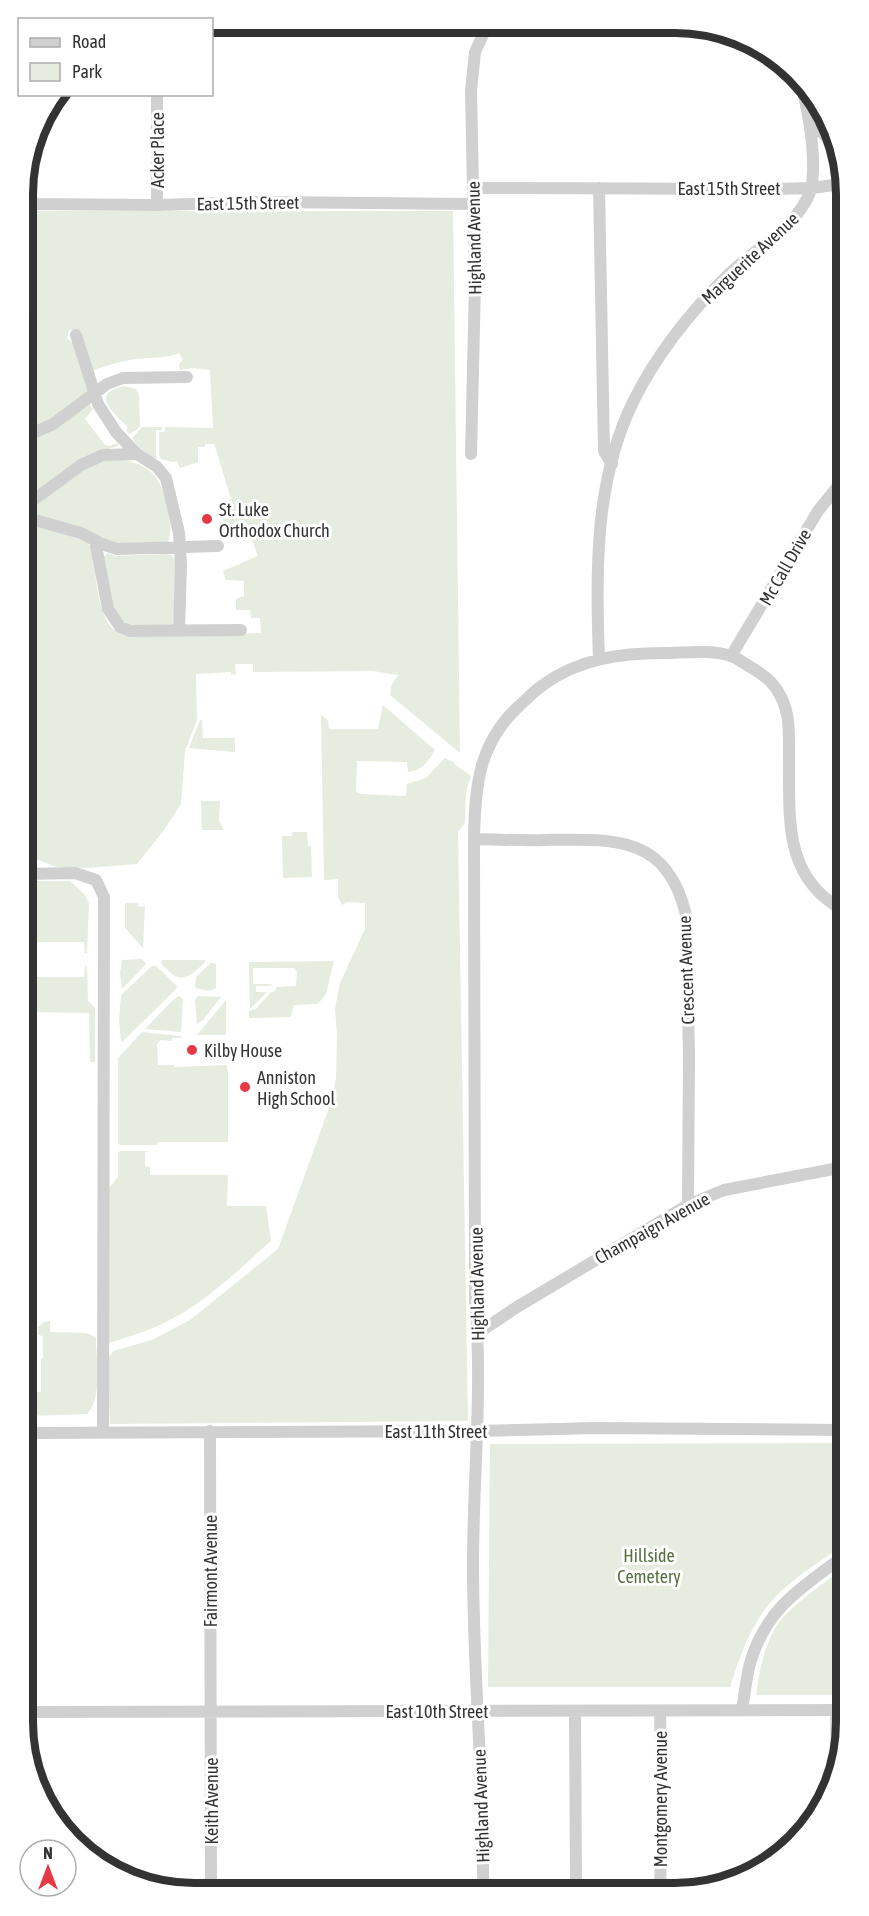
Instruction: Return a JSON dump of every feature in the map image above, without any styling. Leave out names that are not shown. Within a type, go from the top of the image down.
[{"type":"street","name":"Highland Avenue","points":[[471,454],[475,284],[471,91],[475,52],[484,33]]},
{"type":"street","name":"Acker Place","points":[[157,96],[157,205]]},
{"type":"street","name":"Marguerite Avenue","points":[[599,659],[598,560],[603,506],[622,429],[646,377],[692,311],[731,272],[794,220],[803,208],[812,188],[813,158],[811,122],[805,99]]},
{"type":"street","points":[[811,122],[825,136]]},
{"type":"street","name":"East 15th Street","points":[[473,188],[812,188],[836,185]]},
{"type":"street","points":[[599,188],[604,452],[612,464]]},
{"type":"street","name":"East 15th Street","points":[[33,204],[157,205],[266,202],[473,204]]},
{"type":"street","points":[[76,335],[98,404],[116,432],[137,454],[157,466],[166,478],[179,533],[179,631]]},
{"type":"street","points":[[33,433],[53,424],[107,384],[123,378],[188,377]]},
{"type":"street","points":[[33,501],[81,465],[104,455],[137,454]]},
{"type":"street","name":"Mc Call Drive","points":[[731,656],[818,511],[836,486]]},
{"type":"street","points":[[33,520],[81,533],[117,549],[218,546]]},
{"type":"street","points":[[95,540],[108,609],[120,627],[130,631],[241,630]]},
{"type":"street","points":[[599,659],[631,653],[706,653],[731,656],[762,673],[772,682],[786,708],[789,726],[790,828],[799,860],[804,876],[812,886],[836,906]]},
{"type":"street","name":"Highland Avenue","points":[[483,1883],[473,1563],[478,1388],[478,1333],[475,1300],[475,797],[477,778],[483,761],[495,735],[512,713],[542,685],[564,671],[599,659]]},
{"type":"street","name":"Crescent Avenue","points":[[474,839],[588,839],[618,842],[654,858],[673,878],[681,894],[686,915],[689,1056],[688,1205]]},
{"type":"street","points":[[33,874],[75,873],[96,880],[104,897],[103,1432]]},
{"type":"street","name":"Champaign Avenue","points":[[478,1333],[517,1306],[688,1205],[724,1190],[836,1169]]},
{"type":"street","name":"East 11th Street","points":[[33,1433],[476,1431],[595,1428],[836,1430]]},
{"type":"street","name":"Fairmont Avenue","points":[[210,1431],[212,1711]]},
{"type":"street","points":[[742,1710],[750,1661],[762,1633],[777,1610],[787,1600],[836,1563]]},
{"type":"street","name":"East 10th Street","points":[[33,1712],[836,1710]]},
{"type":"street","name":"Keith Avenue","points":[[211,1883],[212,1711]]},
{"type":"street","points":[[575,1711],[576,1883]]},
{"type":"street","name":"Montgomery Avenue","points":[[660,1711],[662,1823],[660,1883]]},
{"type":"green space","points":[[33,211],[453,211],[460,753],[390,695],[391,686],[398,675],[373,671],[253,672],[253,664],[235,664],[236,674],[231,675],[231,672],[196,674],[197,720],[185,751],[181,804],[137,864],[87,868],[57,867],[33,858],[33,524],[80,539],[90,546],[103,611],[111,627],[119,633],[136,637],[261,633],[260,618],[251,618],[250,610],[236,610],[236,599],[244,596],[244,581],[226,580],[223,571],[258,556],[249,532],[240,523],[226,528],[217,504],[231,499],[214,443],[198,447],[198,462],[180,468],[177,461],[161,459],[159,455],[159,432],[165,432],[165,427],[213,428],[210,370],[191,368],[180,370],[179,364],[183,360],[179,353],[124,361],[89,372],[84,356],[81,331],[69,330],[67,338],[74,344],[89,391],[48,421],[33,427]]},
{"type":"green space","points":[[124,386],[136,389],[139,394],[140,426],[129,434],[126,431],[128,427],[111,410],[106,399],[114,389]]},
{"type":"green space","points":[[89,403],[93,409],[85,419],[105,445],[118,443],[118,446],[89,455],[33,495],[33,434]]},
{"type":"green space","points":[[142,427],[162,427],[162,430],[156,430],[158,459],[143,451],[132,438]]},
{"type":"green space","points":[[117,458],[129,461],[153,474],[162,490],[170,524],[167,544],[126,546],[33,516],[33,507],[57,488],[104,461]]},
{"type":"green space","points":[[108,553],[115,556],[172,555],[176,563],[173,625],[131,626],[118,617],[111,599],[104,561],[104,556]]},
{"type":"green space","points":[[383,705],[435,750],[424,765],[408,772],[407,762],[357,761],[356,792],[406,796],[407,784],[426,778],[445,758],[471,776],[466,792],[465,823],[458,832],[468,1421],[110,1424],[107,1360],[113,1351],[152,1340],[190,1320],[278,1249],[330,1105],[336,1079],[335,1009],[337,998],[340,983],[365,929],[365,903],[347,902],[342,905],[338,897],[338,879],[324,880],[321,714],[328,721],[329,729],[378,729]]},
{"type":"green space","points":[[200,720],[202,720],[203,738],[235,738],[235,752],[189,748]]},
{"type":"green space","points":[[201,801],[220,801],[219,820],[224,830],[202,830]]},
{"type":"green space","points":[[292,832],[307,832],[308,846],[311,846],[312,877],[283,878],[282,836],[292,836]]},
{"type":"green space","points":[[33,881],[70,881],[84,894],[89,903],[87,953],[85,953],[84,942],[33,942]]},
{"type":"green space","points":[[125,903],[138,903],[139,907],[145,906],[143,948],[125,928]]},
{"type":"green space","points":[[142,959],[146,964],[122,989],[120,973],[122,960]]},
{"type":"green space","points":[[162,960],[205,960],[205,962],[193,973],[183,978],[167,970],[161,963]]},
{"type":"green space","points":[[334,961],[326,994],[318,1004],[294,1005],[291,1017],[249,1018],[249,1011],[256,1009],[277,987],[296,986],[297,972],[294,968],[253,968],[253,984],[271,984],[272,986],[256,986],[256,992],[267,992],[250,1009],[249,962]]},
{"type":"green space","points":[[211,963],[216,964],[216,988],[206,990],[195,987],[196,977]]},
{"type":"green space","points":[[87,966],[88,1001],[95,1008],[95,1062],[90,1062],[89,1013],[33,1012],[33,977],[84,977]]},
{"type":"green space","points":[[152,966],[156,966],[177,986],[176,989],[122,1042],[119,1020],[121,995]]},
{"type":"green space","points":[[179,996],[183,999],[181,1032],[145,1029],[173,1000]]},
{"type":"green space","points":[[198,996],[221,997],[203,1020],[197,1024],[195,1000]]},
{"type":"green space","points":[[226,1000],[226,1035],[197,1035]]},
{"type":"green space","points":[[142,1032],[181,1036],[181,1038],[172,1038],[171,1041],[161,1040],[157,1044],[158,1065],[174,1065],[174,1067],[226,1065],[228,1071],[228,1142],[158,1142],[157,1145],[120,1145],[118,1143],[118,1058]]},
{"type":"green space","points":[[120,1151],[151,1151],[145,1152],[145,1166],[150,1167],[150,1175],[228,1175],[227,1206],[266,1206],[271,1241],[201,1301],[153,1328],[109,1343],[108,1189],[118,1177],[118,1153]]},
{"type":"green space","points":[[50,1321],[50,1332],[86,1333],[96,1337],[97,1388],[92,1407],[87,1414],[33,1416],[33,1392],[41,1392],[41,1359],[43,1358],[43,1336],[38,1335],[38,1327]]},
{"type":"green space","name":"Hillside Cemetery","points":[[836,1443],[836,1550],[789,1584],[769,1604],[747,1641],[730,1687],[488,1687],[490,1444]]},
{"type":"green space","points":[[836,1574],[836,1695],[756,1695],[762,1660],[775,1628],[797,1604]]},
{"type":"place","name":"St. Luke Orthodox Church","points":[[207,519]]},
{"type":"place","name":"Kilby House","points":[[192,1050]]},
{"type":"place","name":"Anniston High School","points":[[245,1087]]}]
